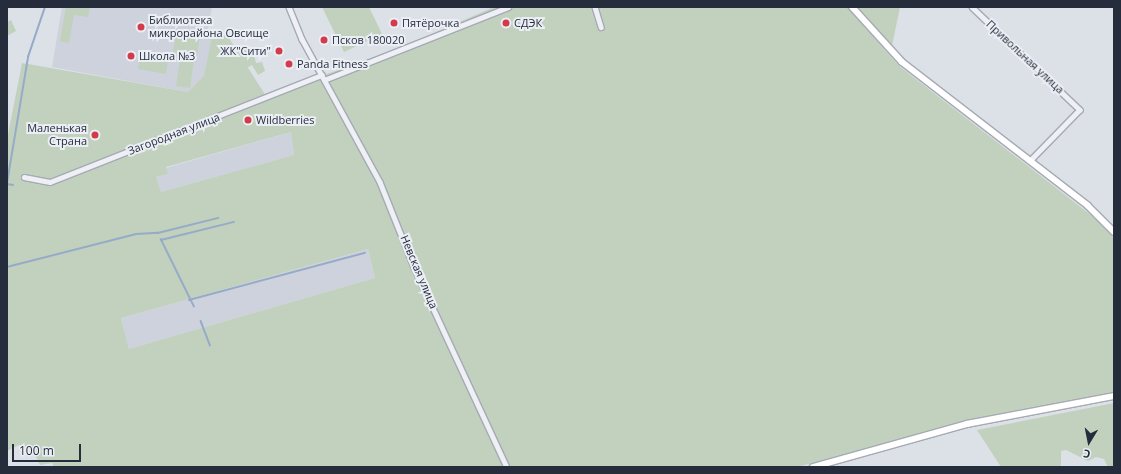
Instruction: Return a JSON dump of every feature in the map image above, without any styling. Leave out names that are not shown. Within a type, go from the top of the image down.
[{"type":"street","name":"Невская улица","points":[[289,7],[323,78],[380,182],[414,267],[507,467]]},
{"type":"street","name":"Загородная улица","points":[[24,177],[50,182],[508,7]]},
{"type":"street","points":[[595,7],[601,27]]},
{"type":"street","points":[[852,7],[902,62],[1088,206],[1114,232]]},
{"type":"street","name":"Привольная улица","points":[[972,7],[1078,106],[1080,110],[1030,161]]},
{"type":"street","points":[[813,467],[968,424],[1114,396]]},
{"type":"shaded area","name":"Школа №3","points":[[62,7],[212,7],[207,34],[212,35],[204,77],[188,92],[52,67]]},
{"type":"shaded area","points":[[291,132],[294,155],[161,192],[156,177],[168,174],[166,168]]},
{"type":"shaded area","points":[[368,249],[375,278],[129,349],[121,318]]},
{"type":"green space","points":[[66,7],[90,7],[88,17],[74,15],[69,43],[60,41]]},
{"type":"green space","points":[[322,7],[369,7],[382,34],[344,52]]},
{"type":"green space","points":[[494,7],[847,7],[899,66],[1096,219],[1113,237],[1114,393],[990,416],[797,467],[54,467],[52,463],[40,465],[32,449],[19,445],[7,451],[7,140],[22,63],[188,92],[204,76],[212,35],[227,35],[266,96],[407,45]],"holes":[[[291,132],[294,155],[161,192],[156,177],[168,174],[166,167]],[[368,249],[375,278],[129,349],[121,318]]]},
{"type":"green space","points":[[858,7],[900,7],[892,46]]},
{"type":"green space","points":[[11,20],[16,31],[7,36],[7,22]]},
{"type":"green space","points":[[177,31],[200,35],[197,56],[173,52]]},
{"type":"green space","points":[[246,47],[253,52],[256,63],[262,62],[265,71],[258,75],[252,65],[247,68],[237,50]]},
{"type":"green space","points":[[140,55],[168,60],[166,74],[138,69]]},
{"type":"green space","points":[[180,58],[194,60],[190,88],[176,86]]},
{"type":"green space","points":[[1114,403],[1114,467],[1108,467],[1104,459],[1096,457],[1088,461],[1066,450],[1061,451],[1061,467],[1001,467],[977,430]]},
{"type":"waterway","points":[[7,183],[28,57],[45,7]]},
{"type":"waterway","points":[[7,184],[13,185]]},
{"type":"waterway","points":[[7,267],[136,234],[158,233],[218,218]]},
{"type":"waterway","points":[[194,307],[161,240],[234,222]]},
{"type":"waterway","points":[[189,300],[365,253]]},
{"type":"waterway","points":[[201,321],[210,345]]},
{"type":"place","name":"Пятёрочка","points":[[394,23]]},
{"type":"place","name":"СДЭК","points":[[506,23]]},
{"type":"place","name":"Библиотека микрорайона Овсище","points":[[141,27]]},
{"type":"place","name":"Псков 180020","points":[[324,40]]},
{"type":"place","name":"ЖК\"Сити\"","points":[[279,51]]},
{"type":"place","name":"Школа №3","points":[[131,56]]},
{"type":"place","name":"Panda Fitness","points":[[289,64]]},
{"type":"place","name":"Wildberries","points":[[248,120]]},
{"type":"place","name":"Маленькая Страна","points":[[95,135]]}]
